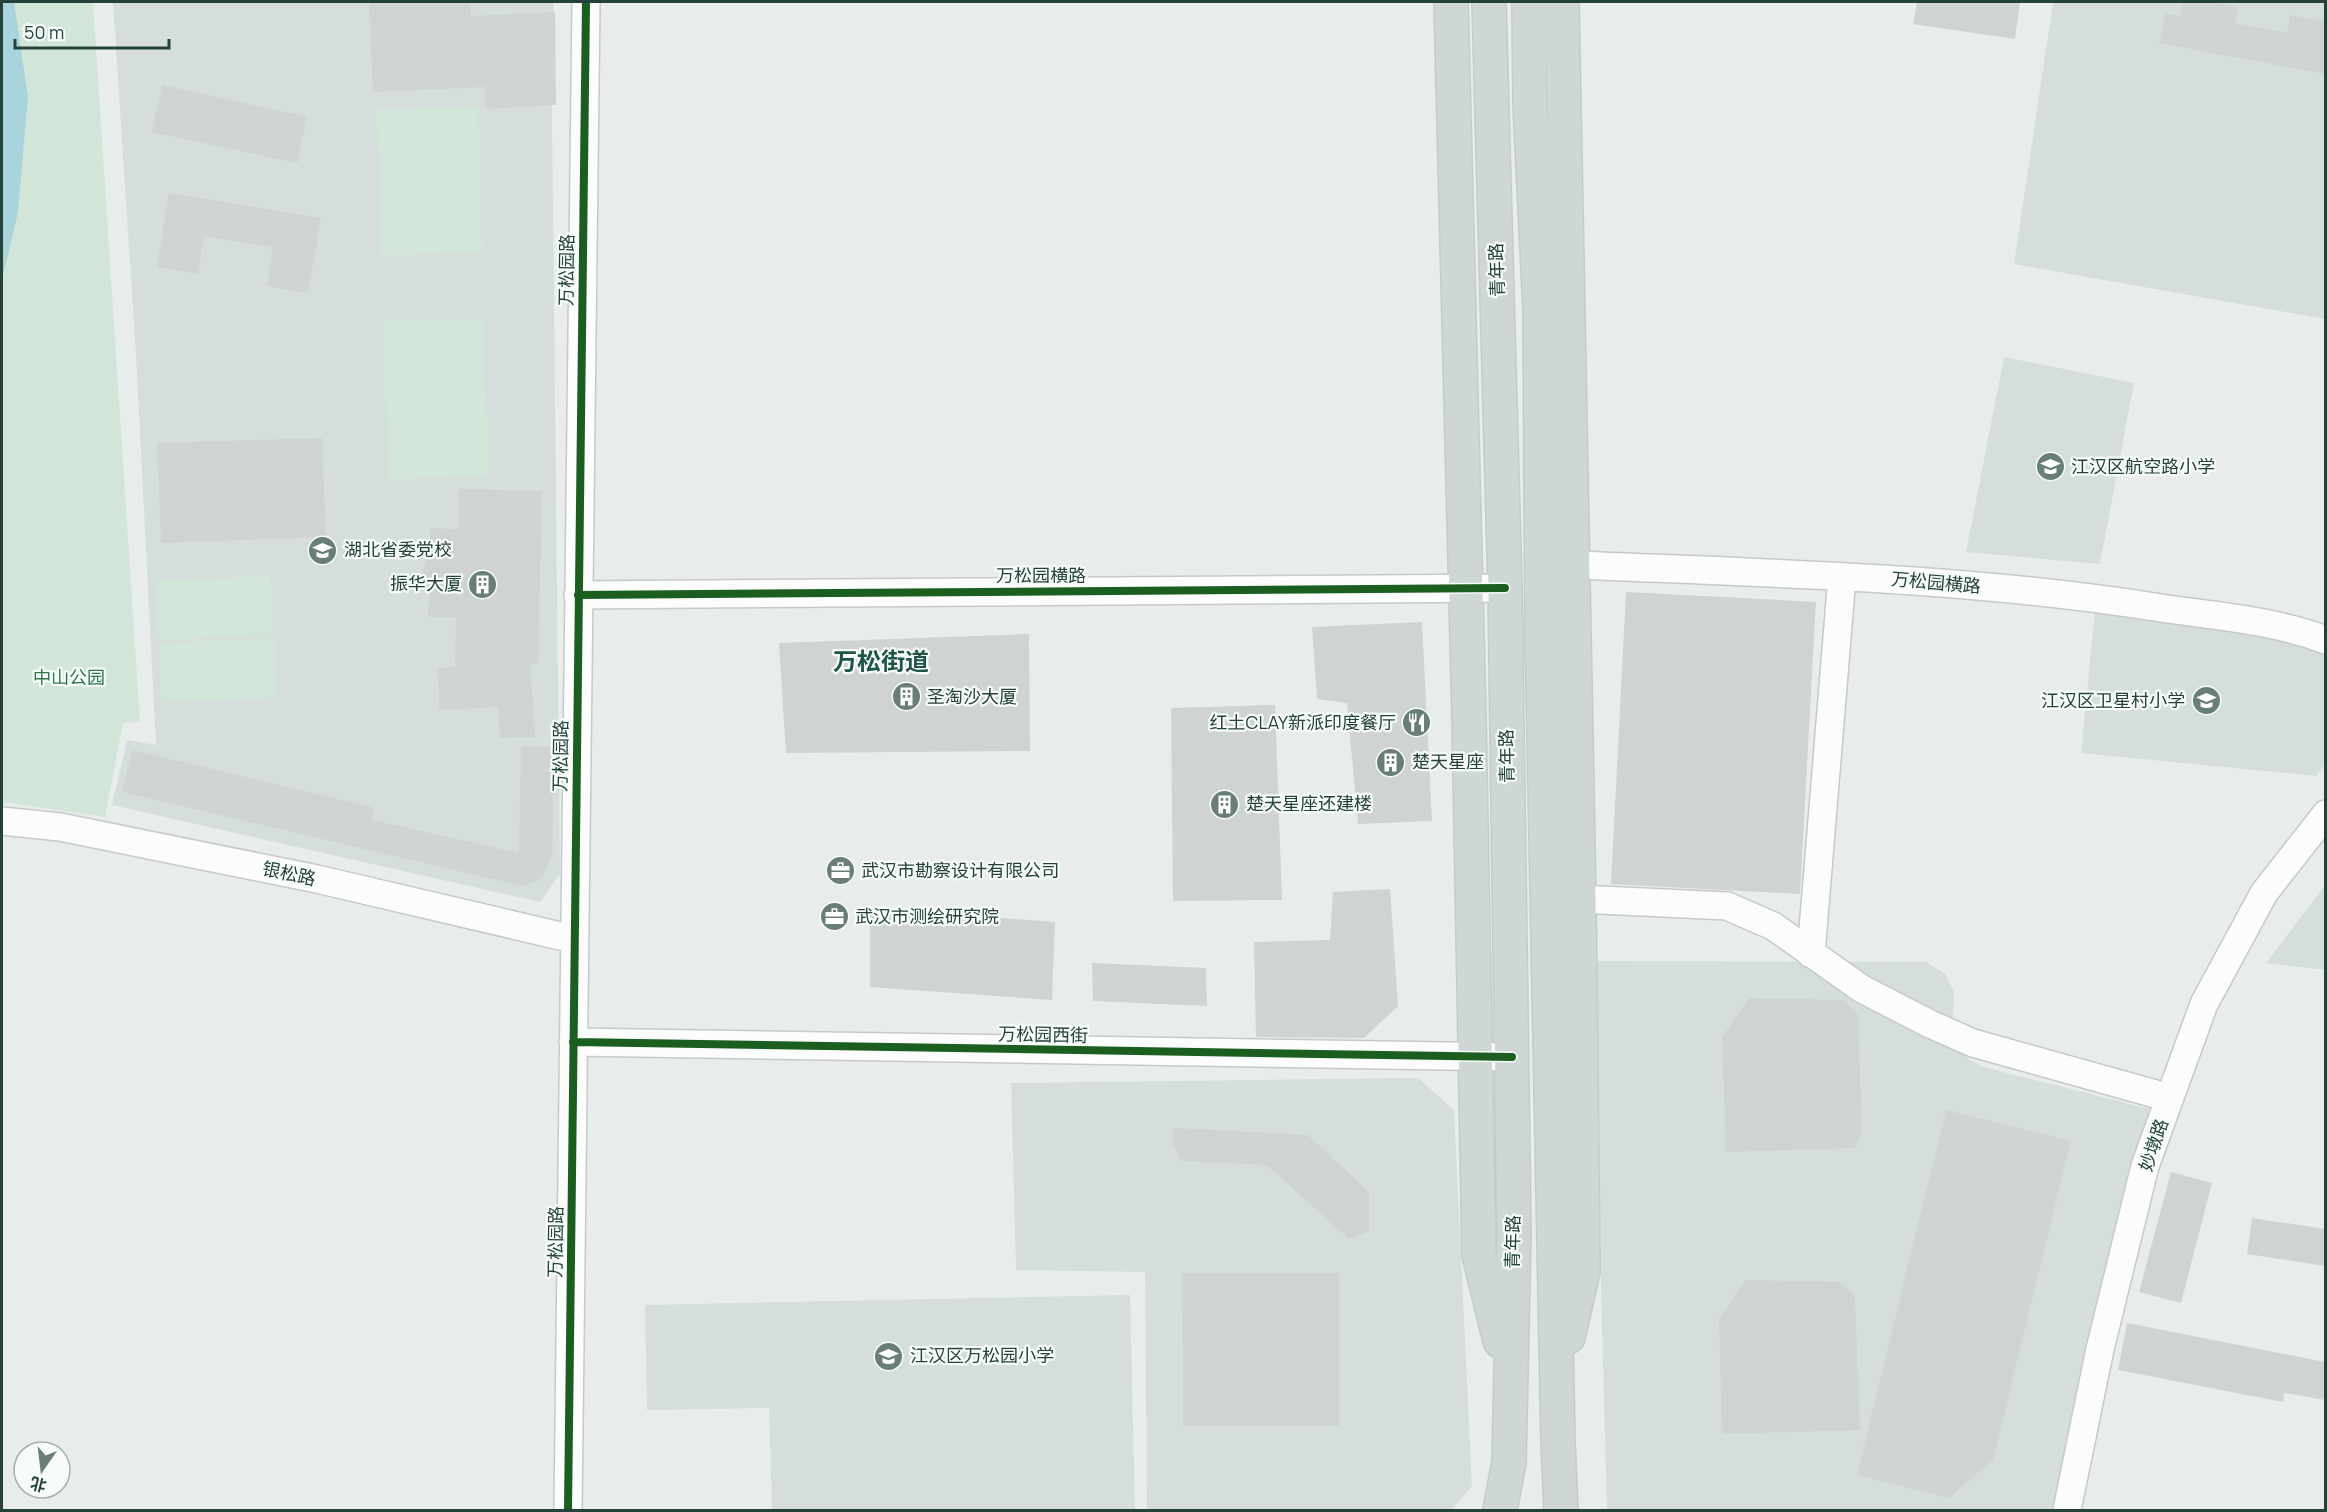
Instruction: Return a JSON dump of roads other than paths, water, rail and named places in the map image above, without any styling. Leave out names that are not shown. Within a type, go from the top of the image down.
[{"type":"main road","points":[[1451,2],[1469,717],[1479,1255],[1511,1384]]},
{"type":"main road","name":"青年路","points":[[1489,2],[1505,588],[1514,1232],[1509,1462],[1500,1510]]},
{"type":"main road","name":"青年路","points":[[1529,2],[1530,84],[1540,309],[1557,564],[1547,936],[1561,1510]]},
{"type":"main road","points":[[1530,84],[1542,2]]},
{"type":"main road","points":[[1557,1389],[1583,1272],[1575,718],[1557,564],[1562,2]]},
{"type":"main road","points":[[1469,717],[1510,937]]},
{"type":"main road","points":[[1547,936],[1575,718]]},
{"type":"main road","points":[[1547,1510],[1558,1443]]},
{"type":"main road","points":[[1508,1510],[1509,1462]]},
{"type":"street","name":"万松园路","points":[[568,1510],[573,939],[586,2]]},
{"type":"street","name":"万松园横路","points":[[1557,564],[1891,579],[2104,599],[2295,628],[2325,640]]},
{"type":"street","points":[[1811,954],[1842,577]]},
{"type":"street","name":"万松园横路","points":[[578,595],[1505,588]]},
{"type":"street","name":"妙墩路","points":[[2067,1510],[2100,1349],[2145,1166],[2204,1004],[2258,903],[2325,814]]},
{"type":"street","name":"银松路","points":[[2,821],[60,827],[317,879],[573,939]]},
{"type":"street","points":[[1579,899],[1727,906],[1773,926],[1862,989],[1973,1043],[2170,1098]]},
{"type":"street","name":"万松园西街","points":[[573,1042],[1512,1057]]},
{"type":"water","points":[[2,2],[14,2],[28,97],[18,212],[2,280]]},
{"type":"place","name":"江汉区航空路小学","points":[[2050,467]]},
{"type":"place","name":"湖北省委党校","points":[[323,550]]},
{"type":"place","name":"振华大厦","points":[[483,584]]},
{"type":"place","name":"圣淘沙大厦","points":[[906,697]]},
{"type":"place","name":"江汉区卫星村小学","points":[[2206,701]]},
{"type":"place","name":"红土CLAY新派印度餐厅","points":[[1417,723]]},
{"type":"place","name":"楚天星座","points":[[1391,762]]},
{"type":"place","name":"楚天星座还建楼","points":[[1225,804]]},
{"type":"place","name":"武汉市勘察设计有限公司","points":[[840,871]]},
{"type":"place","name":"武汉市测绘研究院","points":[[834,917]]},
{"type":"place","name":"江汉区万松园小学","points":[[889,1356]]},
{"type":"district","name":"万松街道","points":[[881,662]]},
{"type":"park label","name":"中山公园","points":[[69,678]]}]
